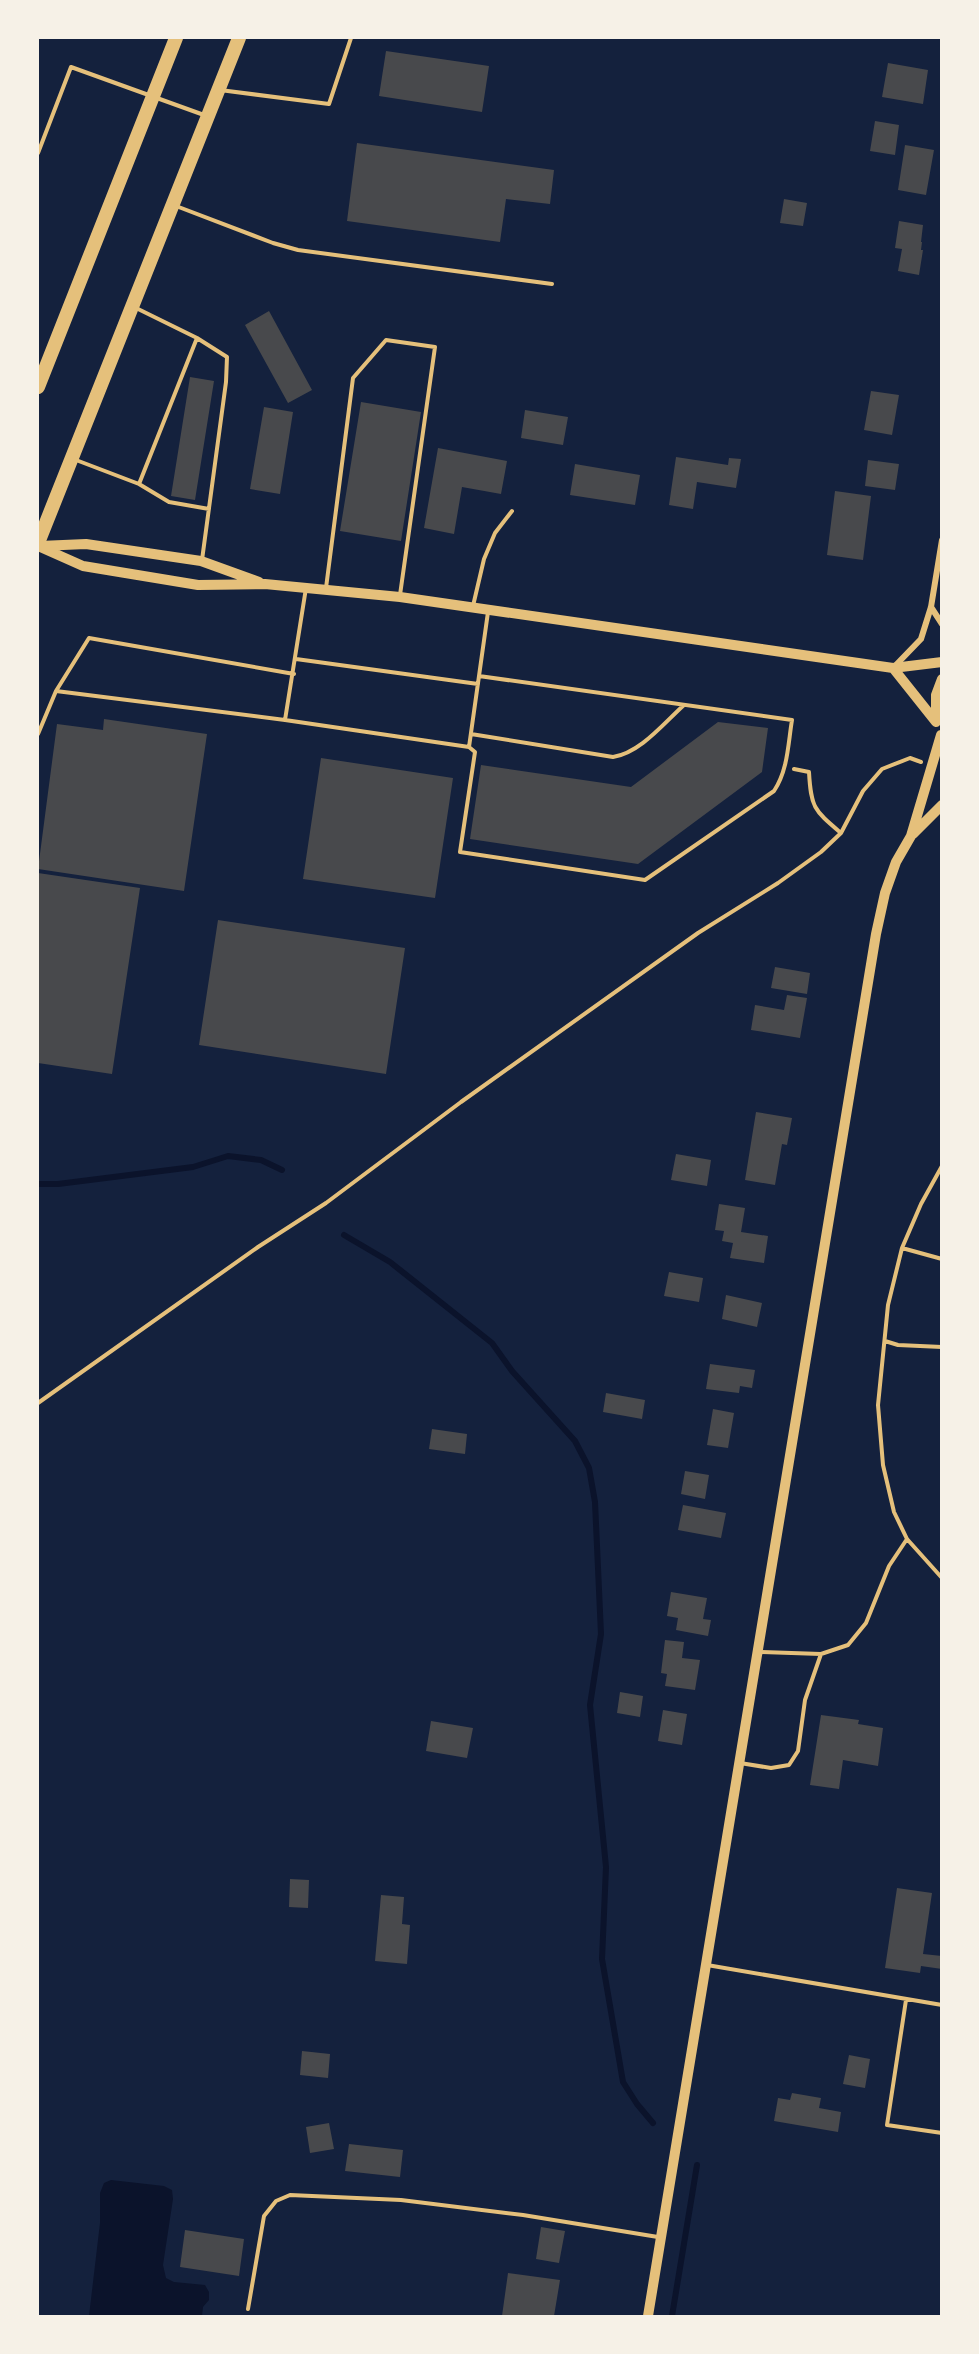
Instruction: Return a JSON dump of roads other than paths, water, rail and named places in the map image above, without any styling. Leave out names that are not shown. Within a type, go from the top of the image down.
[{"type":"main road","points":[[38,387],[176,38]]},
{"type":"main road","points":[[38,545],[239,38]]},
{"type":"street","points":[[893,668],[921,639],[931,607],[942,540]]},
{"type":"street","points":[[38,545],[86,544],[201,561],[266,584]]},
{"type":"street","points":[[38,545],[83,566],[198,585],[266,584],[399,597],[893,668],[942,662]]},
{"type":"street","points":[[931,607],[942,624]]},
{"type":"street","points":[[648,2316],[876,934],[885,893],[896,862],[910,836],[941,735],[936,722],[893,668]]},
{"type":"street","points":[[936,722],[936,695],[942,679]]},
{"type":"street","points":[[910,836],[942,805]]},
{"type":"lane","points":[[218,90],[329,104],[351,38]]},
{"type":"lane","points":[[38,153],[71,67],[208,116]]},
{"type":"lane","points":[[173,204],[273,243],[298,250],[552,284]]},
{"type":"lane","points":[[132,306],[197,338],[227,357],[226,382],[201,561]]},
{"type":"lane","points":[[139,484],[197,338]]},
{"type":"lane","points":[[326,589],[353,378],[386,340],[435,347],[399,597]]},
{"type":"lane","points":[[72,459],[139,484],[169,502],[209,510]]},
{"type":"lane","points":[[473,607],[488,550],[495,533],[512,512]]},
{"type":"lane","points":[[285,720],[306,588]]},
{"type":"lane","points":[[469,747],[488,609]]},
{"type":"lane","points":[[38,734],[56,691],[89,638],[294,674]]},
{"type":"lane","points":[[296,659],[478,684]]},
{"type":"lane","points":[[56,691],[285,720],[469,747],[475,752],[460,852],[637,880],[645,880],[774,791],[785,768],[792,720],[479,675]]},
{"type":"lane","points":[[471,734],[613,757],[624,755],[634,749],[685,705]]},
{"type":"lane","points":[[942,1166],[921,1204],[902,1248],[888,1305],[878,1405],[883,1466],[894,1512],[907,1539],[942,1578]]},
{"type":"lane","points":[[902,1248],[942,1259]]},
{"type":"lane","points":[[885,1341],[898,1345],[942,1347]]},
{"type":"lane","points":[[758,1652],[821,1654],[848,1645],[866,1623],[889,1566],[907,1539]]},
{"type":"lane","points":[[739,1762],[771,1768],[789,1765],[798,1752],[805,1700],[821,1654]]},
{"type":"lane","points":[[707,1965],[942,2005]]},
{"type":"lane","points":[[906,2000],[887,2125],[942,2133]]},
{"type":"lane","points":[[248,2309],[264,2216],[276,2201],[290,2194],[401,2200],[523,2215],[662,2238]]},
{"type":"water","points":[[111,2180],[164,2186],[172,2190],[173,2199],[163,2265],[166,2278],[174,2282],[205,2285],[209,2292],[209,2300],[203,2307],[202,2316],[89,2316],[100,2223],[100,2193],[104,2183]]},
{"type":"waterway","points":[[38,1184],[58,1184],[193,1167],[228,1156],[261,1160],[282,1170]]},
{"type":"waterway","points":[[344,1235],[390,1262],[492,1343],[512,1371],[575,1441],[589,1468],[595,1502],[601,1634],[590,1705],[606,1867],[602,1959],[623,2082],[653,2123]]},
{"type":"waterway","points":[[672,2316],[697,2165]]}]
